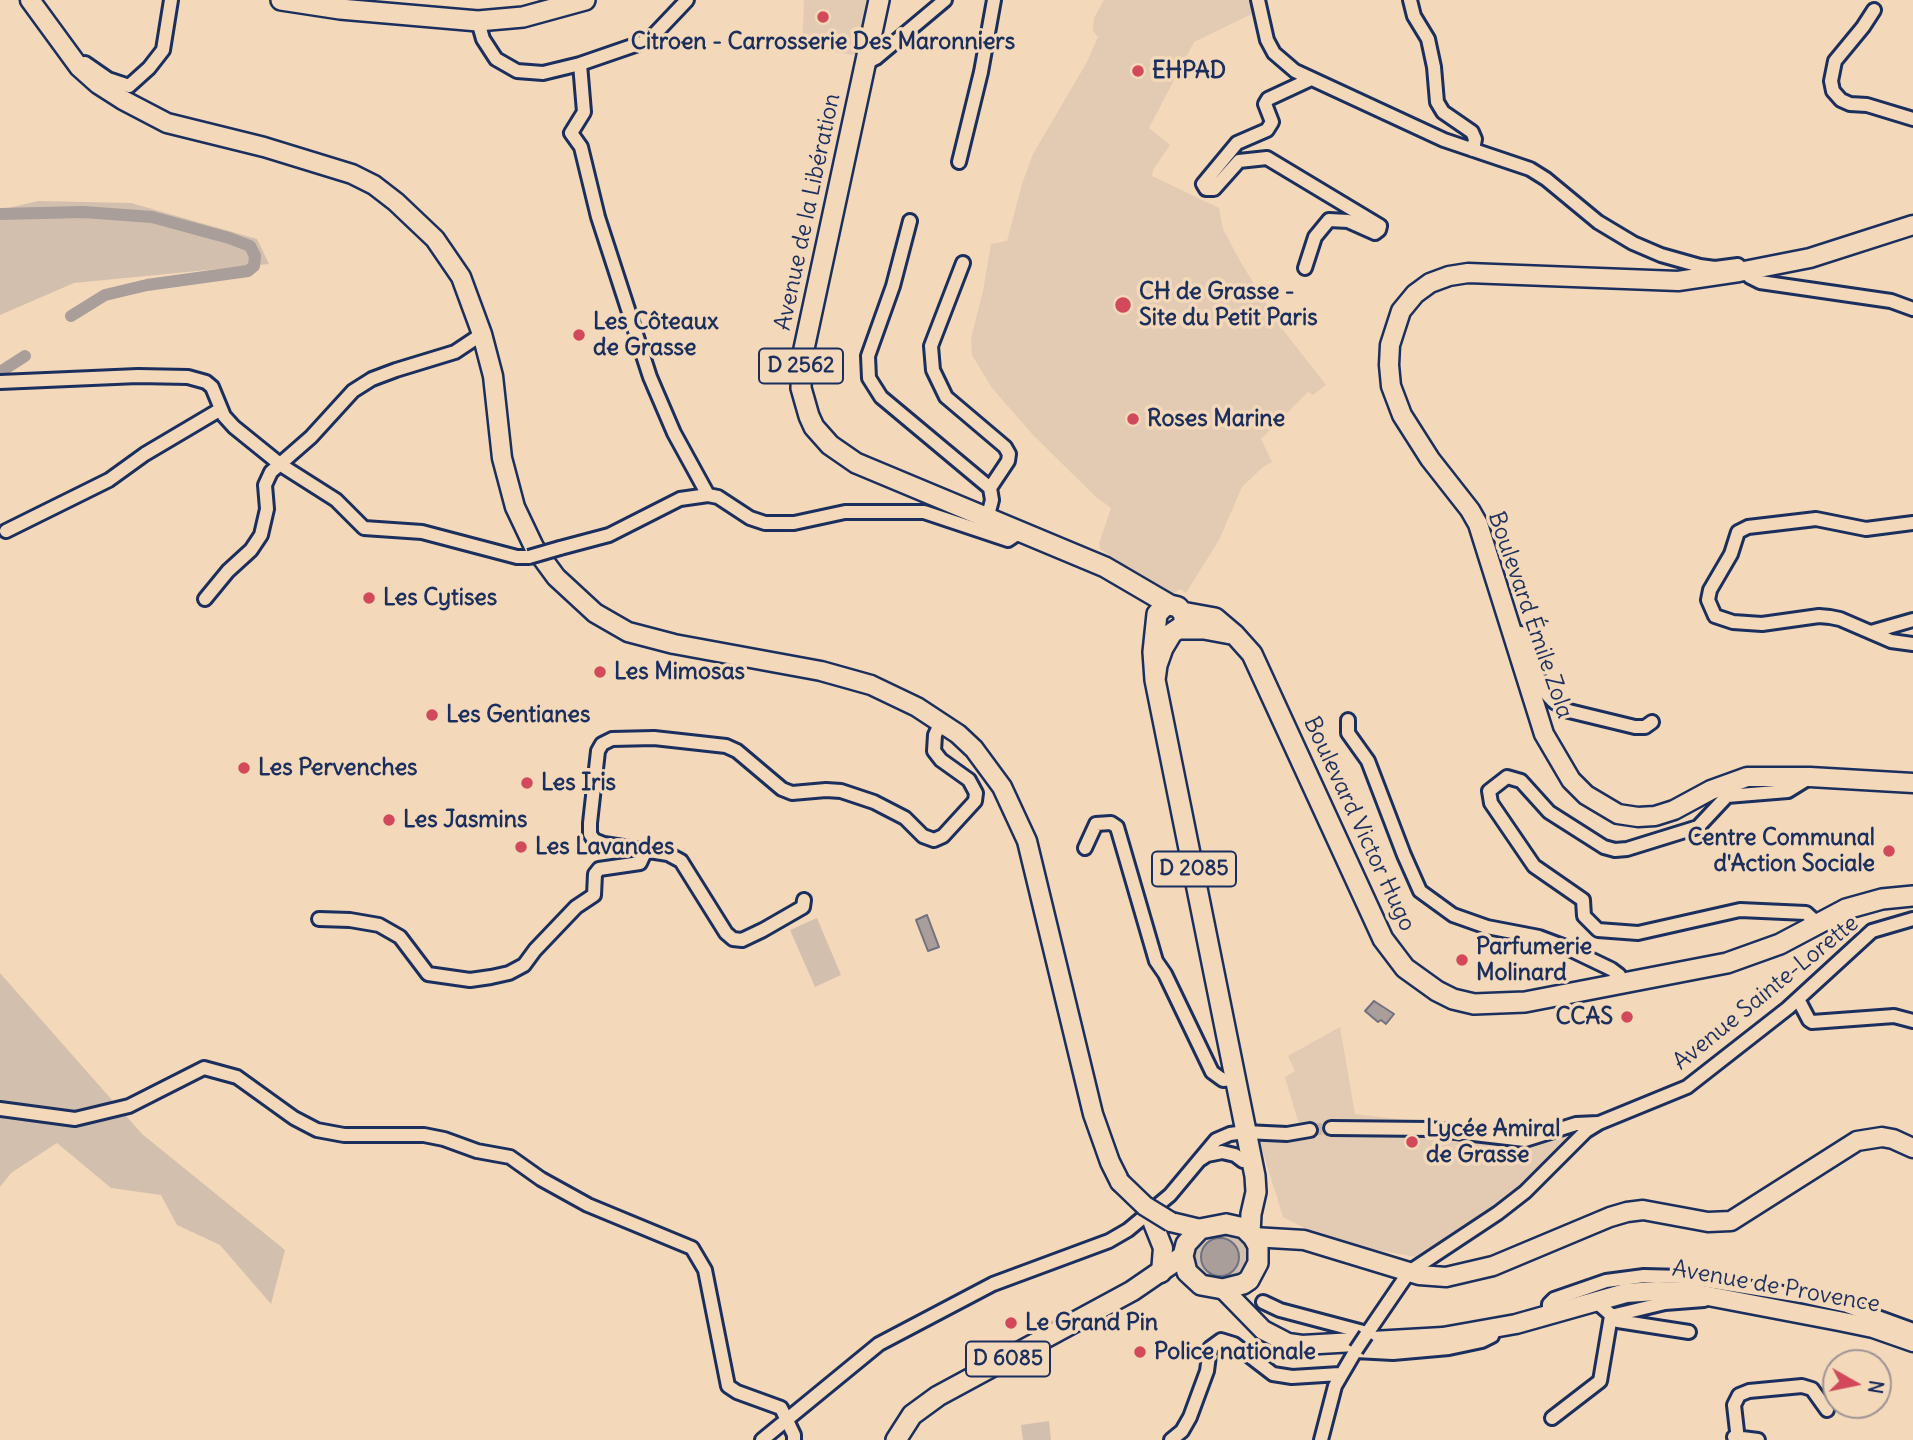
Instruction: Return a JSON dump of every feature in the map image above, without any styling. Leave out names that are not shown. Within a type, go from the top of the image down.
[{"type":"main road","points":[[30,0],[79,67],[98,84],[123,100],[167,123],[275,150],[352,174],[374,185],[396,202],[435,239],[461,276],[482,334],[493,376],[502,458],[515,507],[534,547],[556,577],[596,613],[628,632],[674,645],[821,671],[872,685],[897,695],[941,722],[974,749],[1006,794],[1030,852],[1093,1114],[1110,1162],[1134,1206],[1162,1229],[1184,1254]]},
{"type":"main road","points":[[281,0],[340,9],[478,21],[523,17],[585,0]]},
{"type":"main road","name":"Avenue de la Libération","points":[[879,0],[802,358],[800,380],[804,402],[814,426],[839,453],[856,463],[1121,574],[1170,620]]},
{"type":"main road","name":"Boulevard Émile Zola","points":[[1913,225],[1810,257],[1678,281],[1449,275],[1430,283],[1415,294],[1401,311],[1390,345],[1389,365],[1391,386],[1402,415],[1420,446],[1478,524],[1533,702],[1552,750],[1572,780],[1586,795],[1618,814],[1638,817],[1655,816],[1675,810],[1729,782],[1747,777],[1810,777],[1913,783]]},
{"type":"main road","name":"Boulevard Victor Hugo","points":[[1170,620],[1235,635],[1252,654],[1382,939],[1405,968],[1453,999],[1474,1004],[1525,1002],[1727,963],[1780,944],[1817,923],[1863,903],[1913,896]]},
{"type":"main road","name":"D 2085","points":[[1170,620],[1153,652],[1155,680],[1238,1099],[1242,1132],[1246,1178],[1243,1202],[1240,1210],[1226,1224]]},
{"type":"main road","name":"D 2085","points":[[1242,1132],[1256,1184],[1251,1235]]},
{"type":"main road","points":[[1251,1235],[1304,1241],[1409,1272],[1446,1277],[1493,1266],[1627,1212],[1643,1210],[1708,1222],[1731,1221],[1781,1192],[1840,1150],[1857,1142],[1882,1137],[1913,1148]]},
{"type":"main road","points":[[1162,1229],[1200,1229],[1226,1224],[1236,1225],[1251,1235],[1258,1246],[1248,1295],[1252,1317]]},
{"type":"main road","points":[[1161,1273],[1164,1255],[1162,1229]]},
{"type":"main road","points":[[1200,1229],[1189,1238],[1184,1254],[1186,1272],[1196,1282],[1223,1289],[1237,1287],[1283,1244],[1293,1240]]},
{"type":"main road","name":"D 6085","points":[[896,1440],[912,1415],[938,1396],[1132,1291],[1161,1273],[1184,1254]]},
{"type":"main road","name":"D 6085","points":[[1132,1291],[1177,1281],[1196,1282]]},
{"type":"main road","points":[[1223,1289],[1252,1317]]},
{"type":"main road","name":"Avenue de Provence","points":[[1252,1317],[1263,1330],[1275,1338],[1302,1345],[1443,1337],[1494,1328],[1626,1293],[1657,1291],[1687,1292],[1873,1328],[1913,1339]]},
{"type":"street","points":[[69,53],[107,79],[129,86],[149,68],[163,50],[171,0]]},
{"type":"street","points":[[478,21],[483,40],[496,59],[517,71],[543,73],[580,64],[651,37],[687,0]]},
{"type":"street","points":[[866,63],[876,58],[945,0]]},
{"type":"street","points":[[959,162],[981,72],[994,0]]},
{"type":"street","points":[[1258,0],[1267,40],[1274,53],[1295,71],[1444,139],[1530,169],[1598,222],[1633,243],[1661,255],[1700,265],[1715,268],[1738,265],[1750,277],[1760,282],[1891,301],[1913,309]]},
{"type":"street","points":[[1410,0],[1415,16],[1428,39],[1437,102],[1443,112],[1472,132],[1475,139],[1473,150]]},
{"type":"street","points":[[1874,10],[1835,61],[1831,81],[1833,91],[1840,100],[1850,104],[1867,105],[1913,119]]},
{"type":"street","points":[[580,64],[584,112],[571,133],[581,148],[598,217],[650,377],[674,433],[708,495]]},
{"type":"street","points":[[1305,268],[1315,237],[1329,220],[1348,221],[1375,233],[1380,230],[1380,226],[1267,158],[1239,160],[1214,189],[1206,189],[1203,184],[1237,144],[1267,130],[1272,122],[1265,104],[1268,99],[1311,79]]},
{"type":"street","points":[[910,221],[893,286],[869,356],[869,379],[881,397],[990,488],[992,500],[987,519]]},
{"type":"street","points":[[962,263],[931,346],[933,370],[946,397],[1005,447],[1009,454],[1008,461],[990,488]]},
{"type":"street","points":[[205,599],[228,571],[251,550],[261,535],[267,509],[265,485],[271,472],[311,437],[353,391],[372,379],[455,352],[482,334]]},
{"type":"street","points":[[0,382],[138,376],[188,377],[206,382],[212,387],[220,409],[234,427],[281,465],[336,500],[364,528],[422,532],[517,556],[529,557],[609,535],[680,499],[708,495],[718,497],[750,518],[765,523],[794,523],[845,512],[924,512],[1008,540],[1020,533]]},
{"type":"street","points":[[6,531],[108,480],[145,454],[220,409]]},
{"type":"street","points":[[1913,523],[1866,529],[1816,519],[1742,529],[1736,537],[1725,567],[1710,590],[1708,600],[1715,615],[1733,622],[1762,624],[1819,616],[1830,617],[1891,641],[1913,644]]},
{"type":"street","points":[[1871,632],[1913,620]]},
{"type":"street","points":[[1514,634],[1524,635],[1542,689],[1553,701],[1569,711],[1635,727],[1645,727],[1652,722]]},
{"type":"street","points":[[1348,720],[1348,733],[1368,761],[1420,891],[1453,915],[1487,927],[1539,937],[1563,946],[1611,969],[1619,975],[1622,984]]},
{"type":"street","points":[[804,900],[803,907],[763,930],[742,940],[733,939],[726,933],[681,861],[668,854],[594,840],[590,834],[598,751],[602,744],[612,739],[654,738],[726,746],[737,751],[782,789],[792,793],[841,791],[874,802],[905,818],[923,836],[934,840],[943,836],[975,801],[976,793],[969,780],[941,760],[934,751],[935,735],[941,722]]},
{"type":"street","points":[[1810,777],[1788,791],[1727,796],[1698,827],[1627,849],[1615,850],[1604,847],[1549,812],[1521,781],[1507,777],[1489,791],[1491,803],[1534,866],[1583,900],[1584,916],[1598,930],[1638,933],[1740,910],[1806,913],[1817,923]]},
{"type":"street","points":[[1085,848],[1096,824],[1111,822],[1117,827],[1156,961],[1165,974],[1212,1072],[1223,1080],[1234,1079]]},
{"type":"street","points":[[319,919],[380,925],[400,937],[428,974],[470,980],[500,975],[524,965],[576,907],[594,895],[595,874],[599,869],[639,863],[646,850]]},
{"type":"street","name":"Avenue Sainte-Lorette","points":[[1409,1272],[1525,1192],[1586,1131],[1599,1123],[1687,1087],[1798,999],[1872,931],[1913,919]]},
{"type":"street","points":[[1798,999],[1809,1020],[1817,1023],[1894,1016],[1913,1021]]},
{"type":"street","points":[[0,1109],[75,1119],[129,1106],[204,1068],[237,1077],[294,1118],[317,1130],[344,1135],[424,1135],[510,1157],[541,1179],[588,1205],[692,1248],[705,1270],[728,1386],[780,1408],[788,1421],[794,1440]]},
{"type":"street","points":[[1331,1128],[1430,1129],[1504,1140],[1525,1140],[1576,1124],[1599,1123]]},
{"type":"street","points":[[762,1440],[879,1344],[993,1284],[1110,1241],[1129,1230],[1160,1206],[1209,1146],[1223,1136],[1242,1132],[1287,1135],[1310,1130]]},
{"type":"street","points":[[1201,1159],[1222,1152],[1235,1155],[1243,1161]]},
{"type":"street","points":[[1321,1440],[1340,1374],[1364,1332],[1409,1272]]},
{"type":"street","points":[[1549,1314],[1549,1304],[1554,1299],[1606,1281],[1643,1276],[1683,1276],[1847,1306],[1913,1339]]},
{"type":"street","points":[[1611,1316],[1665,1303],[1724,1299]]},
{"type":"street","points":[[1594,1300],[1618,1321],[1689,1332]]},
{"type":"street","points":[[1263,1302],[1280,1310],[1364,1332]]},
{"type":"street","points":[[1552,1418],[1600,1381],[1611,1316]]},
{"type":"street","points":[[1355,1350],[1393,1353],[1449,1348],[1482,1341],[1492,1336],[1494,1328]]},
{"type":"street","points":[[1171,1440],[1182,1431],[1190,1417],[1207,1371],[1210,1348],[1221,1340],[1234,1344],[1273,1374],[1292,1377],[1340,1374]]},
{"type":"street","points":[[1758,1440],[1737,1438],[1734,1405],[1739,1395],[1749,1391],[1802,1386],[1812,1389],[1822,1403]]},
{"type":"shaded area","points":[[804,0],[871,0],[860,56],[802,47]]},
{"type":"shaded area","name":"CH de Grasse - Site du Petit Paris","points":[[1104,0],[1257,0],[1258,11],[1194,42],[1149,128],[1170,145],[1153,170],[1152,176],[1219,208],[1223,229],[1240,261],[1280,326],[1326,385],[1313,395],[1308,392],[1261,439],[1272,462],[1242,487],[1219,540],[1186,593],[1180,589],[1170,596],[1100,549],[1099,544],[1111,508],[1095,496],[1033,435],[992,388],[972,355],[971,338],[991,244],[1007,241],[1033,154],[1087,62],[1098,37],[1093,31],[1094,18]]},
{"type":"shaded area","points":[[38,201],[131,203],[257,239],[269,264],[74,283],[0,315],[0,210]]},
{"type":"shaded area","points":[[927,915],[939,947],[928,951],[916,920]]},
{"type":"shaded area","points":[[817,918],[841,975],[815,987],[790,930]]},
{"type":"shaded area","points":[[0,973],[142,1134],[285,1250],[271,1304],[220,1245],[177,1225],[161,1195],[111,1188],[57,1143],[11,1173],[0,1187]]},
{"type":"shaded area","points":[[1374,1001],[1394,1014],[1386,1024],[1381,1020],[1378,1022],[1365,1011]]},
{"type":"shaded area","name":"Lycée Amiral de Grasse","points":[[1340,1027],[1355,1114],[1527,1134],[1570,1133],[1560,1149],[1513,1194],[1417,1257],[1331,1242],[1283,1217],[1256,1130],[1300,1128],[1285,1077],[1295,1071],[1288,1056]]},
{"type":"shaded area","points":[[1221,1232],[1239,1235],[1250,1246],[1250,1263],[1239,1277],[1222,1281],[1207,1278],[1196,1270],[1193,1262],[1194,1249],[1204,1237]]},
{"type":"shaded area","points":[[1220,1238],[1233,1244],[1239,1257],[1233,1270],[1220,1276],[1207,1270],[1201,1257],[1207,1244]]},
{"type":"shaded area","points":[[1049,1421],[1051,1440],[1023,1440],[1021,1425]]},
{"type":"waterway","points":[[0,214],[83,212],[152,217],[229,238],[250,246],[255,256],[254,266],[248,271],[147,285],[105,295],[71,316]]},
{"type":"waterway","points":[[0,372],[25,356]]},
{"type":"tunnel","points":[[1310,1130],[1331,1128]]},
{"type":"place","name":"Citroen - Carrosserie Des Maronniers","points":[[823,17]]},
{"type":"place","name":"EHPAD","points":[[1138,71]]},
{"type":"place","name":"CH de Grasse - Site du Petit Paris","points":[[1123,305]]},
{"type":"place","name":"Les Côteaux de Grasse","points":[[579,335]]},
{"type":"place","name":"Roses Marine","points":[[1133,419]]},
{"type":"place","name":"Les Cytises","points":[[369,598]]},
{"type":"place","name":"Les Mimosas","points":[[600,672]]},
{"type":"place","name":"Les Gentianes","points":[[432,715]]},
{"type":"place","name":"Les Pervenches","points":[[244,768]]},
{"type":"place","name":"Les Iris","points":[[527,783]]},
{"type":"place","name":"Les Jasmins","points":[[389,820]]},
{"type":"place","name":"Les Lavandes","points":[[521,847]]},
{"type":"place","name":"Centre Communal d'Action Sociale","points":[[1889,851]]},
{"type":"place","name":"Parfumerie Molinard","points":[[1462,960]]},
{"type":"place","name":"CCAS","points":[[1627,1017]]},
{"type":"place","name":"Lycée Amiral de Grasse","points":[[1412,1142]]},
{"type":"place","name":"Le Grand Pin","points":[[1011,1323]]},
{"type":"place","name":"Police nationale","points":[[1140,1352]]}]
